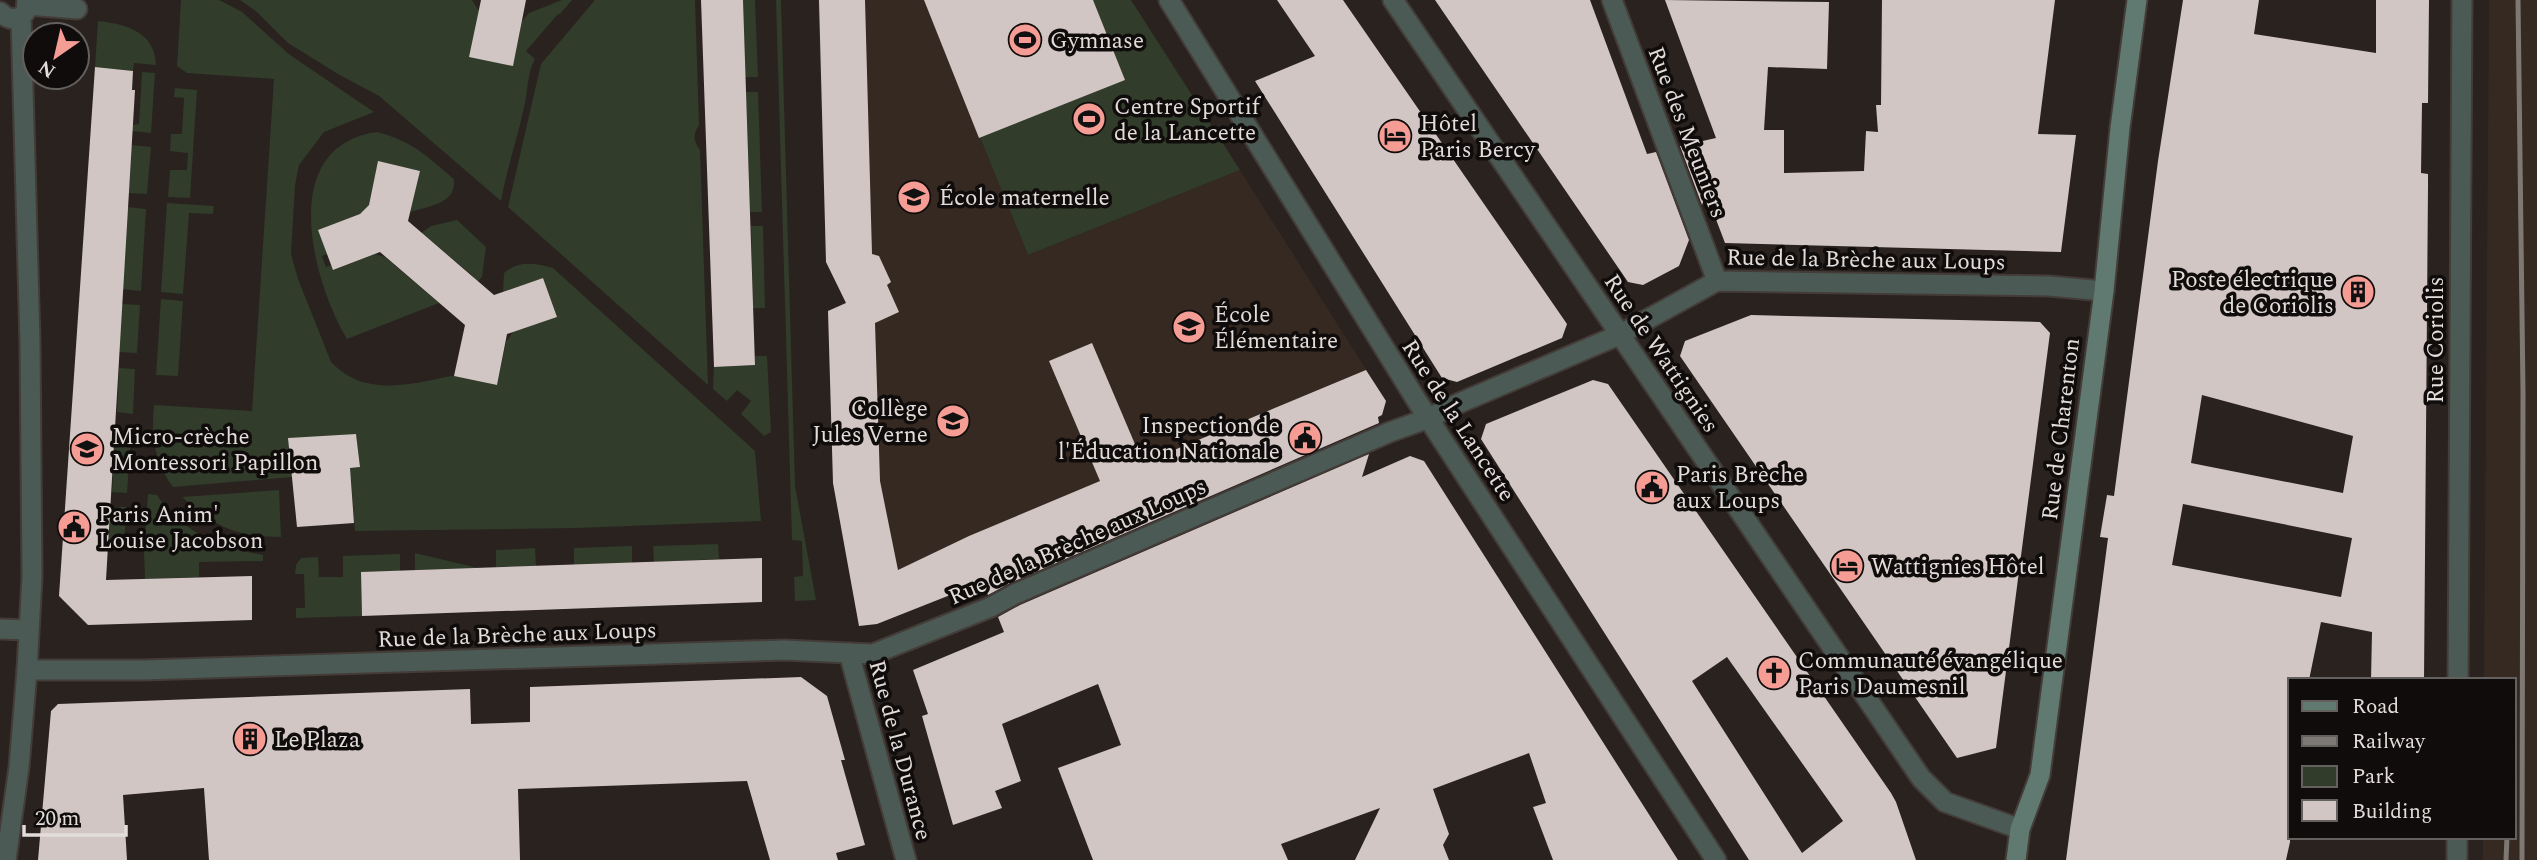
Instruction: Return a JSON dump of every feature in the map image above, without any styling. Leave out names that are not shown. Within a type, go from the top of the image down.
[{"type":"main road","name":"Rue de Charenton","points":[[2016,860],[2020,829],[2040,775],[2104,291],[2120,128],[2137,0]]},
{"type":"street","name":"Rue de la Lancette","points":[[1169,0],[1429,418],[1716,860]]},
{"type":"street","name":"Rue de Wattignies","points":[[1393,0],[1921,778],[1945,802],[2020,829]]},
{"type":"street","name":"Rue des Meuniers","points":[[1612,0],[1717,281]]},
{"type":"street","name":"Rue Coriolis","points":[[2458,678],[2462,0]]},
{"type":"street","points":[[6,860],[19,767],[32,577],[25,7]]},
{"type":"street","points":[[0,12],[6,18],[13,19],[25,7],[77,9]]},
{"type":"street","name":"Rue de la Brèche aux Loups","points":[[27,670],[158,669],[784,650],[873,654],[991,607],[1015,594],[1619,335],[1717,281],[2049,286],[2104,291]]},
{"type":"street","points":[[0,629],[29,630]]},
{"type":"street","name":"Rue de la Durance","points":[[849,653],[906,860]]},
{"type":"street","points":[[2456,860],[2457,839]]},
{"type":"shaded area","points":[[818,0],[924,0],[1028,255],[1240,170],[1386,401],[1382,414],[1071,546],[877,624],[859,626],[833,483],[828,311],[846,302],[826,262]]},
{"type":"shaded area","points":[[2489,0],[2537,0],[2537,860],[2483,860],[2483,839],[2516,839],[2516,678],[2484,678]]},
{"type":"green space","points":[[181,0],[219,0],[242,12],[290,55],[374,112],[324,132],[299,165],[295,185],[291,254],[298,279],[331,362],[341,371],[352,378],[376,385],[401,385],[454,376],[497,385],[506,342],[513,332],[557,317],[543,278],[503,292],[504,273],[515,266],[527,264],[553,268],[755,451],[761,521],[576,528],[355,531],[351,479],[335,480],[335,470],[360,467],[356,434],[289,438],[292,477],[173,487],[155,448],[154,405],[252,411],[274,79],[187,73],[177,66]]},
{"type":"green space","points":[[240,0],[472,0],[513,65],[522,21],[529,13],[562,0],[572,0],[526,51],[535,59],[530,70],[524,108],[501,201],[379,96],[288,43],[257,12]]},
{"type":"green space","points":[[595,0],[695,0],[699,125],[695,138],[700,150],[708,385],[508,207],[541,64]]},
{"type":"green space","points":[[743,0],[755,0],[758,77],[745,77]]},
{"type":"green space","points":[[776,0],[781,0],[795,486],[816,600],[795,601],[794,577],[803,576],[802,541],[792,540]]},
{"type":"green space","name":"Centre Sportif de la Lancette","points":[[924,0],[1131,0],[1240,170],[1028,255]]},
{"type":"green space","points":[[98,21],[137,31],[150,44],[156,65],[134,63],[133,71],[95,67]]},
{"type":"green space","points":[[142,72],[155,73],[151,133],[132,131],[132,125],[139,124]]},
{"type":"green space","points":[[175,88],[197,90],[190,198],[168,197],[170,170],[187,170],[188,153],[170,151],[171,134],[182,134],[184,98],[174,97]]},
{"type":"green space","points":[[746,92],[758,92],[762,212],[750,212]]},
{"type":"green space","points":[[377,132],[410,145],[436,163],[454,179],[451,194],[440,203],[410,212],[420,171],[378,162],[369,205],[327,254],[322,256],[326,267],[332,265],[334,270],[375,254],[385,257],[439,303],[347,339],[334,314],[314,251],[311,219],[314,188],[325,162],[345,142]]},
{"type":"green space","points":[[131,145],[151,147],[147,194],[128,193]]},
{"type":"green space","points":[[167,203],[214,206],[213,214],[189,213],[183,294],[161,292]]},
{"type":"green space","points":[[127,207],[146,209],[141,291],[122,289]]},
{"type":"green space","points":[[457,220],[486,247],[482,277],[476,283],[473,276],[420,234],[431,226]]},
{"type":"green space","points":[[751,226],[763,226],[765,308],[753,308]]},
{"type":"green space","points":[[161,299],[183,301],[178,376],[156,375]]},
{"type":"green space","points":[[121,304],[140,305],[137,353],[118,352]]},
{"type":"green space","points":[[755,356],[767,356],[771,432],[764,436],[741,414],[751,401],[737,390],[727,401],[713,389],[714,367],[755,365]]},
{"type":"green space","points":[[119,368],[135,369],[133,414],[117,412]]},
{"type":"green space","points":[[115,435],[131,435],[127,493],[112,492]]},
{"type":"green space","points":[[279,490],[281,537],[251,535],[227,528],[205,516],[182,497]]},
{"type":"green space","points":[[148,494],[157,495],[178,519],[203,536],[232,548],[263,555],[263,561],[199,562],[199,577],[145,579]]},
{"type":"green space","points":[[111,507],[127,507],[123,551],[108,551]]},
{"type":"green space","points":[[718,544],[719,559],[654,562],[653,546]]},
{"type":"green space","points":[[632,546],[632,563],[574,565],[574,548]]},
{"type":"green space","points":[[535,548],[536,566],[496,567],[496,550]]},
{"type":"green space","points":[[415,553],[478,568],[415,570]]},
{"type":"green space","points":[[400,554],[400,571],[361,573],[362,616],[296,618],[296,608],[305,608],[304,574],[295,574],[296,565],[301,558],[318,557],[319,577],[343,577],[343,556]]},
{"type":"building","points":[[481,0],[526,0],[513,66],[469,57]]},
{"type":"building","points":[[701,0],[743,0],[755,365],[714,367]]},
{"type":"building","points":[[819,0],[865,0],[872,254],[879,256],[891,282],[887,285],[899,312],[875,323],[880,481],[898,570],[969,536],[1100,481],[1049,361],[1092,343],[1143,463],[1366,370],[1386,401],[1382,415],[1378,417],[1379,423],[1010,583],[988,595],[983,582],[877,624],[859,626],[833,483],[828,311],[846,303],[826,262]]},
{"type":"building","name":"Gymnase","points":[[924,0],[1093,0],[1125,80],[979,138]]},
{"type":"building","points":[[1277,0],[1343,0],[1567,324],[1562,338],[1457,382],[1442,378],[1255,81],[1315,56]]},
{"type":"building","points":[[1435,0],[1590,0],[1647,154],[1656,152],[1689,240],[1679,266],[1643,285],[1628,282]]},
{"type":"building","points":[[1665,0],[1829,2],[1827,69],[1768,67],[1764,130],[1784,130],[1784,173],[1864,171],[1866,131],[1878,132],[1876,105],[1881,105],[1882,0],[2055,0],[2038,134],[2076,135],[2061,252],[1725,243],[1706,193],[1702,205],[1680,146],[1716,138]]},
{"type":"building","points":[[2183,0],[2259,0],[2254,34],[2376,53],[2376,0],[2429,0],[2428,103],[2422,103],[2421,173],[2428,174],[2424,678],[2371,678],[2372,632],[2321,622],[2309,678],[2288,678],[2290,842],[2286,860],[2066,860],[2108,538],[2100,537],[2107,495],[2114,496],[2158,161]],"holes":[[[2202,395],[2353,436],[2343,493],[2191,463]],[[2183,504],[2352,538],[2341,597],[2172,565]]]},
{"type":"building","points":[[95,67],[133,71],[132,90],[135,90],[106,580],[252,576],[252,620],[88,625],[59,596]]},
{"type":"building","points":[[378,161],[420,171],[408,221],[494,295],[543,278],[557,317],[507,334],[497,385],[454,376],[465,325],[380,252],[333,270],[318,230],[360,214],[369,205]]},
{"type":"building","points":[[1751,315],[2040,322],[2050,333],[1996,748],[1957,758],[1680,356],[1685,341]]},
{"type":"building","points":[[1593,380],[1608,384],[1891,793],[1916,860],[1749,860],[1481,439],[1486,424]],"holes":[[[1727,657],[1843,821],[1802,853],[1692,681]]]},
{"type":"building","points":[[356,434],[360,467],[350,468],[354,523],[297,527],[288,438]]},
{"type":"building","points":[[1369,454],[1362,477],[1410,456],[1424,461],[1678,860],[1553,860],[1533,807],[1546,803],[1529,753],[1433,789],[1449,834],[1443,845],[1449,860],[1355,860],[1380,808],[1281,844],[1288,860],[1093,860],[1058,768],[1121,745],[1098,684],[1002,724],[1021,781],[995,791],[1002,808],[953,825],[922,716],[928,714],[913,670],[1004,632],[998,617],[1020,605]]},
{"type":"building","points":[[762,558],[762,602],[362,616],[361,572]]},
{"type":"building","points":[[801,677],[827,696],[845,760],[841,760],[865,845],[836,853],[838,860],[770,860],[747,781],[518,789],[520,860],[209,860],[204,788],[123,795],[127,860],[38,860],[51,711],[58,704],[470,689],[471,724],[530,722],[530,687]]},
{"type":"railway","points":[[2518,0],[2523,392],[2522,860]]},
{"type":"railway","points":[[2506,860],[2507,839]]},
{"type":"place","name":"Gymnase","points":[[1025,40]]},
{"type":"place","name":"Centre Sportif de la Lancette","points":[[1089,119]]},
{"type":"place","name":"Hôtel Paris Bercy","points":[[1395,136]]},
{"type":"place","name":"École maternelle","points":[[914,197]]},
{"type":"place","name":"Poste électrique de Coriolis","points":[[2358,292]]},
{"type":"place","name":"École Élémentaire","points":[[1189,327]]},
{"type":"place","name":"Collège Jules Verne","points":[[953,421]]},
{"type":"place","name":"Inspection de l'Éducation Nationale","points":[[1305,438]]},
{"type":"place","name":"Micro-crèche Montessori Papillon","points":[[87,449]]},
{"type":"place","name":"Paris Brèche aux Loups","points":[[1652,487]]},
{"type":"place","name":"Paris Anim' Louise Jacobson","points":[[74,527]]},
{"type":"place","name":"Wattignies Hôtel","points":[[1847,566]]},
{"type":"place","name":"Communauté évangélique Paris Daumesnil","points":[[1774,673]]},
{"type":"place","name":"Le Plaza","points":[[250,739]]}]
